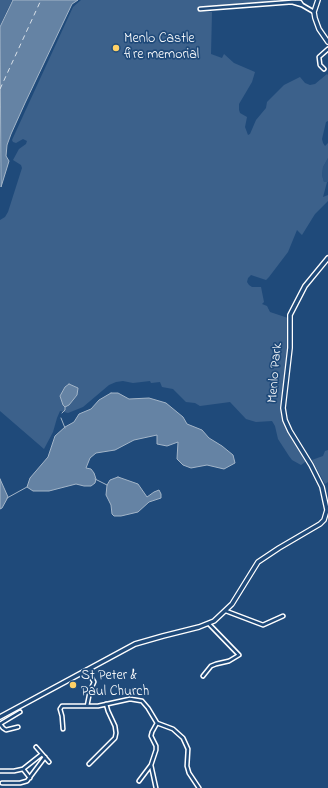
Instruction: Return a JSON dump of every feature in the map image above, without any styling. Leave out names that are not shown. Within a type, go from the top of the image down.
[{"type":"street","points":[[318,0],[314,12],[315,18],[319,28],[328,42]]},
{"type":"street","points":[[200,9],[292,2],[302,4],[314,12]]},
{"type":"street","points":[[324,69],[320,65],[319,57],[328,49]]},
{"type":"street","name":"Menlo Park","points":[[226,611],[239,594],[258,562],[320,524],[326,516],[327,510],[322,487],[311,465],[290,431],[285,420],[283,408],[290,348],[290,315],[305,286],[328,258]]},
{"type":"street","points":[[0,717],[135,644],[210,624],[226,611],[263,625],[283,616]]},
{"type":"street","points":[[203,676],[211,666],[229,661],[239,655],[210,624]]},
{"type":"street","points":[[87,670],[94,682],[90,691],[87,706]]},
{"type":"street","points":[[63,729],[60,707],[106,704],[130,699],[142,701],[157,723],[173,729],[183,738],[188,748],[189,773],[199,788]]},
{"type":"street","points":[[89,764],[115,738],[115,726],[106,704]]},
{"type":"street","points":[[18,727],[6,730],[0,724],[20,712]]},
{"type":"street","points":[[140,781],[151,765],[156,750],[156,746],[151,736],[157,723]]},
{"type":"street","points":[[36,746],[48,762]]},
{"type":"street","points":[[0,771],[24,769],[42,754]]},
{"type":"street","points":[[2,783],[20,783],[27,781],[44,757]]},
{"type":"street","points":[[151,765],[156,788]]},
{"type":"street","points":[[24,769],[30,778]]},
{"type":"shaded area","points":[[0,0],[12,0],[0,26]]},
{"type":"shaded area","points":[[13,0],[78,0],[72,4],[11,134],[7,145],[6,156],[9,161],[1,187],[0,27]]},
{"type":"shaded area","points":[[81,0],[275,0],[276,3],[198,7],[199,11],[212,12],[211,54],[222,58],[224,54],[234,63],[255,72],[252,82],[239,104],[240,113],[247,117],[245,127],[248,135],[250,134],[256,120],[266,108],[267,102],[284,85],[300,77],[305,83],[310,85],[315,84],[327,74],[328,75],[328,121],[326,122],[322,139],[325,146],[328,143],[328,158],[323,167],[322,175],[324,182],[327,182],[323,197],[328,195],[328,201],[315,214],[302,235],[297,230],[288,252],[266,280],[251,275],[247,282],[252,287],[261,287],[264,302],[262,304],[267,306],[270,312],[288,318],[290,348],[284,393],[285,420],[308,460],[301,465],[292,460],[289,456],[278,439],[275,426],[272,421],[256,422],[246,419],[230,402],[200,406],[195,403],[186,402],[173,389],[162,387],[160,382],[116,382],[109,385],[83,407],[68,413],[60,411],[53,432],[44,449],[0,411],[0,220],[5,217],[8,212],[22,168],[21,165],[13,160],[19,149],[26,144],[27,141],[23,139],[16,143],[12,140],[73,7]]},
{"type":"shaded area","points":[[328,158],[328,182],[324,182],[322,175],[323,167]]},
{"type":"shaded area","points":[[69,384],[78,388],[77,395],[69,405],[65,407],[60,396],[65,387]]},
{"type":"shaded area","points":[[111,393],[118,393],[129,399],[149,398],[166,403],[183,417],[187,424],[202,430],[209,438],[233,455],[235,463],[224,469],[207,465],[191,468],[183,465],[177,459],[178,442],[167,446],[157,444],[157,435],[134,440],[115,450],[96,453],[90,458],[86,468],[91,469],[96,479],[95,483],[91,486],[76,484],[49,491],[33,491],[27,487],[30,478],[48,457],[55,436],[65,427],[74,422],[79,414],[91,409],[99,400]]},
{"type":"shaded area","points":[[328,450],[328,482],[325,484],[312,460],[323,456],[325,451]]},
{"type":"shaded area","points":[[118,477],[138,484],[147,497],[159,490],[161,498],[149,502],[138,512],[114,516],[106,495],[107,485],[110,480]]},
{"type":"shaded area","points":[[0,479],[8,497],[0,509]]},
{"type":"waterway","points":[[62,413],[65,410],[65,407]]},
{"type":"waterway","points":[[61,418],[65,428]]},
{"type":"waterway","points":[[95,479],[107,485]]},
{"type":"waterway","points":[[7,498],[27,487]]},
{"type":"ferry route","points":[[0,89],[41,0]]},
{"type":"place","name":"Menlo Castle fire memorial","points":[[116,48]]},
{"type":"place","name":"St Peter & Paul Church","points":[[73,685]]}]
